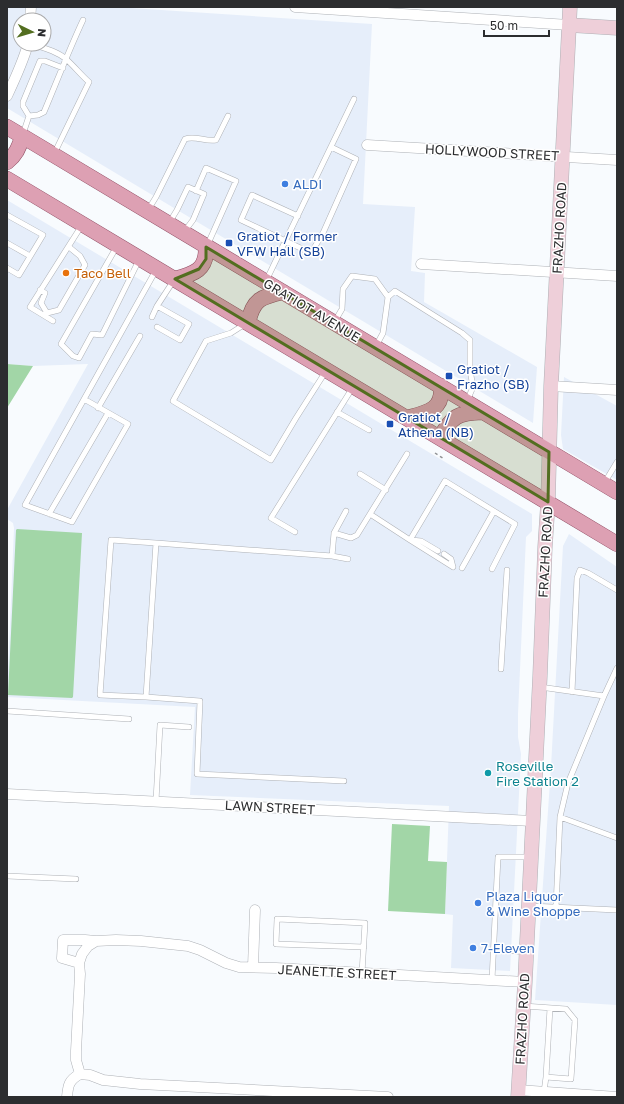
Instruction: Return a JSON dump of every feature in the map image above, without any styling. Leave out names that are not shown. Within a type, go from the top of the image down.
[{"type":"main road","name":"GRATIOT AVENUE","points":[[7,127],[617,492]]},
{"type":"main road","points":[[7,162],[16,154],[22,136]]},
{"type":"main road","points":[[7,179],[617,544]]},
{"type":"main road","points":[[175,279],[193,274],[199,270],[206,259],[206,246]]},
{"type":"main road","points":[[248,323],[251,309],[254,304],[269,295],[283,292]]},
{"type":"main road","points":[[407,418],[425,413],[436,407],[441,398],[441,386]]},
{"type":"main road","points":[[440,438],[447,425],[456,417],[470,412],[482,412]]},
{"type":"street","points":[[294,7],[617,28]]},
{"type":"street","name":"FRAZHO ROAD","points":[[518,1094],[525,982],[548,502],[551,386],[570,7]]},
{"type":"street","points":[[7,96],[26,52]]},
{"type":"street","name":"HOLLYWOOD STREET","points":[[367,145],[617,160]]},
{"type":"street","points":[[421,264],[617,276]]},
{"type":"street","points":[[551,386],[617,390]]},
{"type":"street","name":"LAWN STREET","points":[[7,794],[532,821]]},
{"type":"street","points":[[254,968],[256,910]]},
{"type":"street","name":"JEANETTE STREET","points":[[79,963],[62,958],[63,940],[86,940],[92,944],[116,940],[188,946],[200,950],[226,963],[239,967],[525,982]]},
{"type":"street","points":[[80,1074],[76,1060],[80,974],[79,963],[82,954],[92,944]]},
{"type":"street","points":[[67,1097],[70,1082],[74,1077],[80,1074],[90,1075],[103,1080],[140,1084],[388,1097]]},
{"type":"street","points":[[518,1094],[544,1092],[617,1097]]},
{"type":"lane","points":[[29,116],[38,115],[44,112],[63,68],[65,59],[83,20]]},
{"type":"lane","points":[[52,52],[65,59],[89,82],[54,155]]},
{"type":"lane","points":[[29,116],[23,106],[23,102],[40,61],[45,61],[63,68]]},
{"type":"lane","points":[[266,282],[354,99]]},
{"type":"lane","points":[[22,136],[29,116]]},
{"type":"lane","points":[[148,211],[185,139],[190,137],[210,141],[216,140],[228,116]]},
{"type":"lane","points":[[298,216],[252,195],[241,220],[311,253],[323,233],[356,159],[331,147]]},
{"type":"lane","points":[[196,190],[206,168],[236,181],[206,246]]},
{"type":"lane","points":[[168,224],[177,210],[188,187],[204,194],[194,220],[184,233]]},
{"type":"lane","points":[[7,215],[43,235],[19,275],[7,268]]},
{"type":"lane","points":[[53,321],[30,307],[43,291],[83,224]]},
{"type":"lane","points":[[7,243],[30,256]]},
{"type":"lane","points":[[118,245],[61,344],[73,356],[79,358],[92,334],[102,335],[140,259]]},
{"type":"lane","points":[[43,291],[41,303],[47,313],[59,310],[85,265],[80,256],[69,247]]},
{"type":"lane","points":[[84,399],[128,424],[72,522],[25,505],[84,399],[157,269]]},
{"type":"lane","points":[[334,322],[342,309],[343,289],[352,276],[375,279],[388,297],[383,333],[375,347]]},
{"type":"lane","points":[[152,317],[157,306],[175,279]]},
{"type":"lane","points":[[388,297],[395,292],[462,333],[470,340],[470,370],[473,387],[467,402]]},
{"type":"lane","points":[[157,306],[189,324],[180,340],[157,327]]},
{"type":"lane","points":[[248,323],[231,333],[206,341],[173,401],[272,460],[296,418],[327,370]]},
{"type":"lane","points":[[98,408],[140,336]]},
{"type":"lane","points":[[295,532],[271,518],[354,386]]},
{"type":"lane","points":[[337,412],[369,430]]},
{"type":"lane","points":[[50,514],[108,413]]},
{"type":"lane","points":[[334,533],[351,538],[357,535],[408,454]]},
{"type":"lane","points":[[604,484],[617,462]]},
{"type":"lane","points":[[360,474],[386,490]]},
{"type":"lane","points":[[410,540],[445,481],[515,524],[492,569]]},
{"type":"lane","points":[[332,556],[334,533],[346,511]]},
{"type":"lane","points":[[462,568],[494,511]]},
{"type":"lane","points":[[370,514],[453,567],[451,559],[444,554]]},
{"type":"lane","points":[[344,781],[197,774],[200,701],[100,695],[111,540],[332,556],[348,559]]},
{"type":"lane","points":[[410,540],[421,541],[438,551]]},
{"type":"lane","points":[[146,697],[156,543]]},
{"type":"lane","points":[[501,669],[507,570]]},
{"type":"lane","points":[[572,692],[577,578],[580,570],[617,590]]},
{"type":"lane","points":[[556,907],[560,817],[568,783],[617,668]]},
{"type":"lane","points":[[539,687],[604,696]]},
{"type":"lane","points":[[7,711],[129,719]]},
{"type":"lane","points":[[156,802],[160,726],[189,727]]},
{"type":"lane","points":[[560,817],[617,838]]},
{"type":"lane","points":[[492,980],[498,857],[531,857]]},
{"type":"lane","points":[[7,876],[76,880]]},
{"type":"lane","points":[[528,906],[617,910]]},
{"type":"lane","points":[[362,973],[364,947],[365,923],[277,920],[276,944],[364,947]]},
{"type":"lane","points":[[493,949],[526,952]]},
{"type":"lane","points":[[523,1006],[566,1009],[575,1020],[571,1079],[546,1077]]},
{"type":"lane","points":[[544,1092],[550,1008]]},
{"type":"path","points":[[435,453],[444,459]]},
{"type":"highlighted area","points":[[206,247],[375,347],[549,452],[548,502],[175,279],[199,269],[206,259]]},
{"type":"shaded area","points":[[7,7],[116,7],[372,24],[363,204],[415,207],[411,271],[425,273],[424,302],[537,367],[533,423],[7,108]]},
{"type":"shaded area","points":[[7,200],[532,514],[532,531],[526,537],[518,714],[518,737],[521,754],[510,971],[451,968],[453,915],[445,914],[449,806],[190,795],[195,707],[7,697],[14,528],[13,523],[7,519],[7,510],[88,364],[33,366],[7,364]]},
{"type":"shaded area","points":[[564,377],[617,406],[617,480],[563,449],[561,435]]},
{"type":"shaded area","points":[[569,534],[617,567],[617,1005],[535,1000],[551,767],[563,546]]},
{"type":"green space","points":[[7,364],[33,366],[7,408]]},
{"type":"green space","points":[[17,529],[82,533],[72,698],[8,695]]},
{"type":"green space","points":[[392,824],[430,826],[428,861],[447,862],[445,914],[388,911]]},
{"type":"place","name":"ALDI","points":[[285,184]]},
{"type":"place","name":"Gratiot / Former VFW Hall (SB)","points":[[229,243]]},
{"type":"place","name":"Taco Bell","points":[[66,273]]},
{"type":"place","name":"Gratiot / Frazho (SB)","points":[[449,376]]},
{"type":"place","name":"Gratiot / Athena (NB)","points":[[390,424]]},
{"type":"place","name":"Roseville Fire Station 2","points":[[488,773]]},
{"type":"place","name":"Plaza Liquor & Wine Shoppe","points":[[478,903]]},
{"type":"place","name":"7-Eleven","points":[[473,948]]}]
